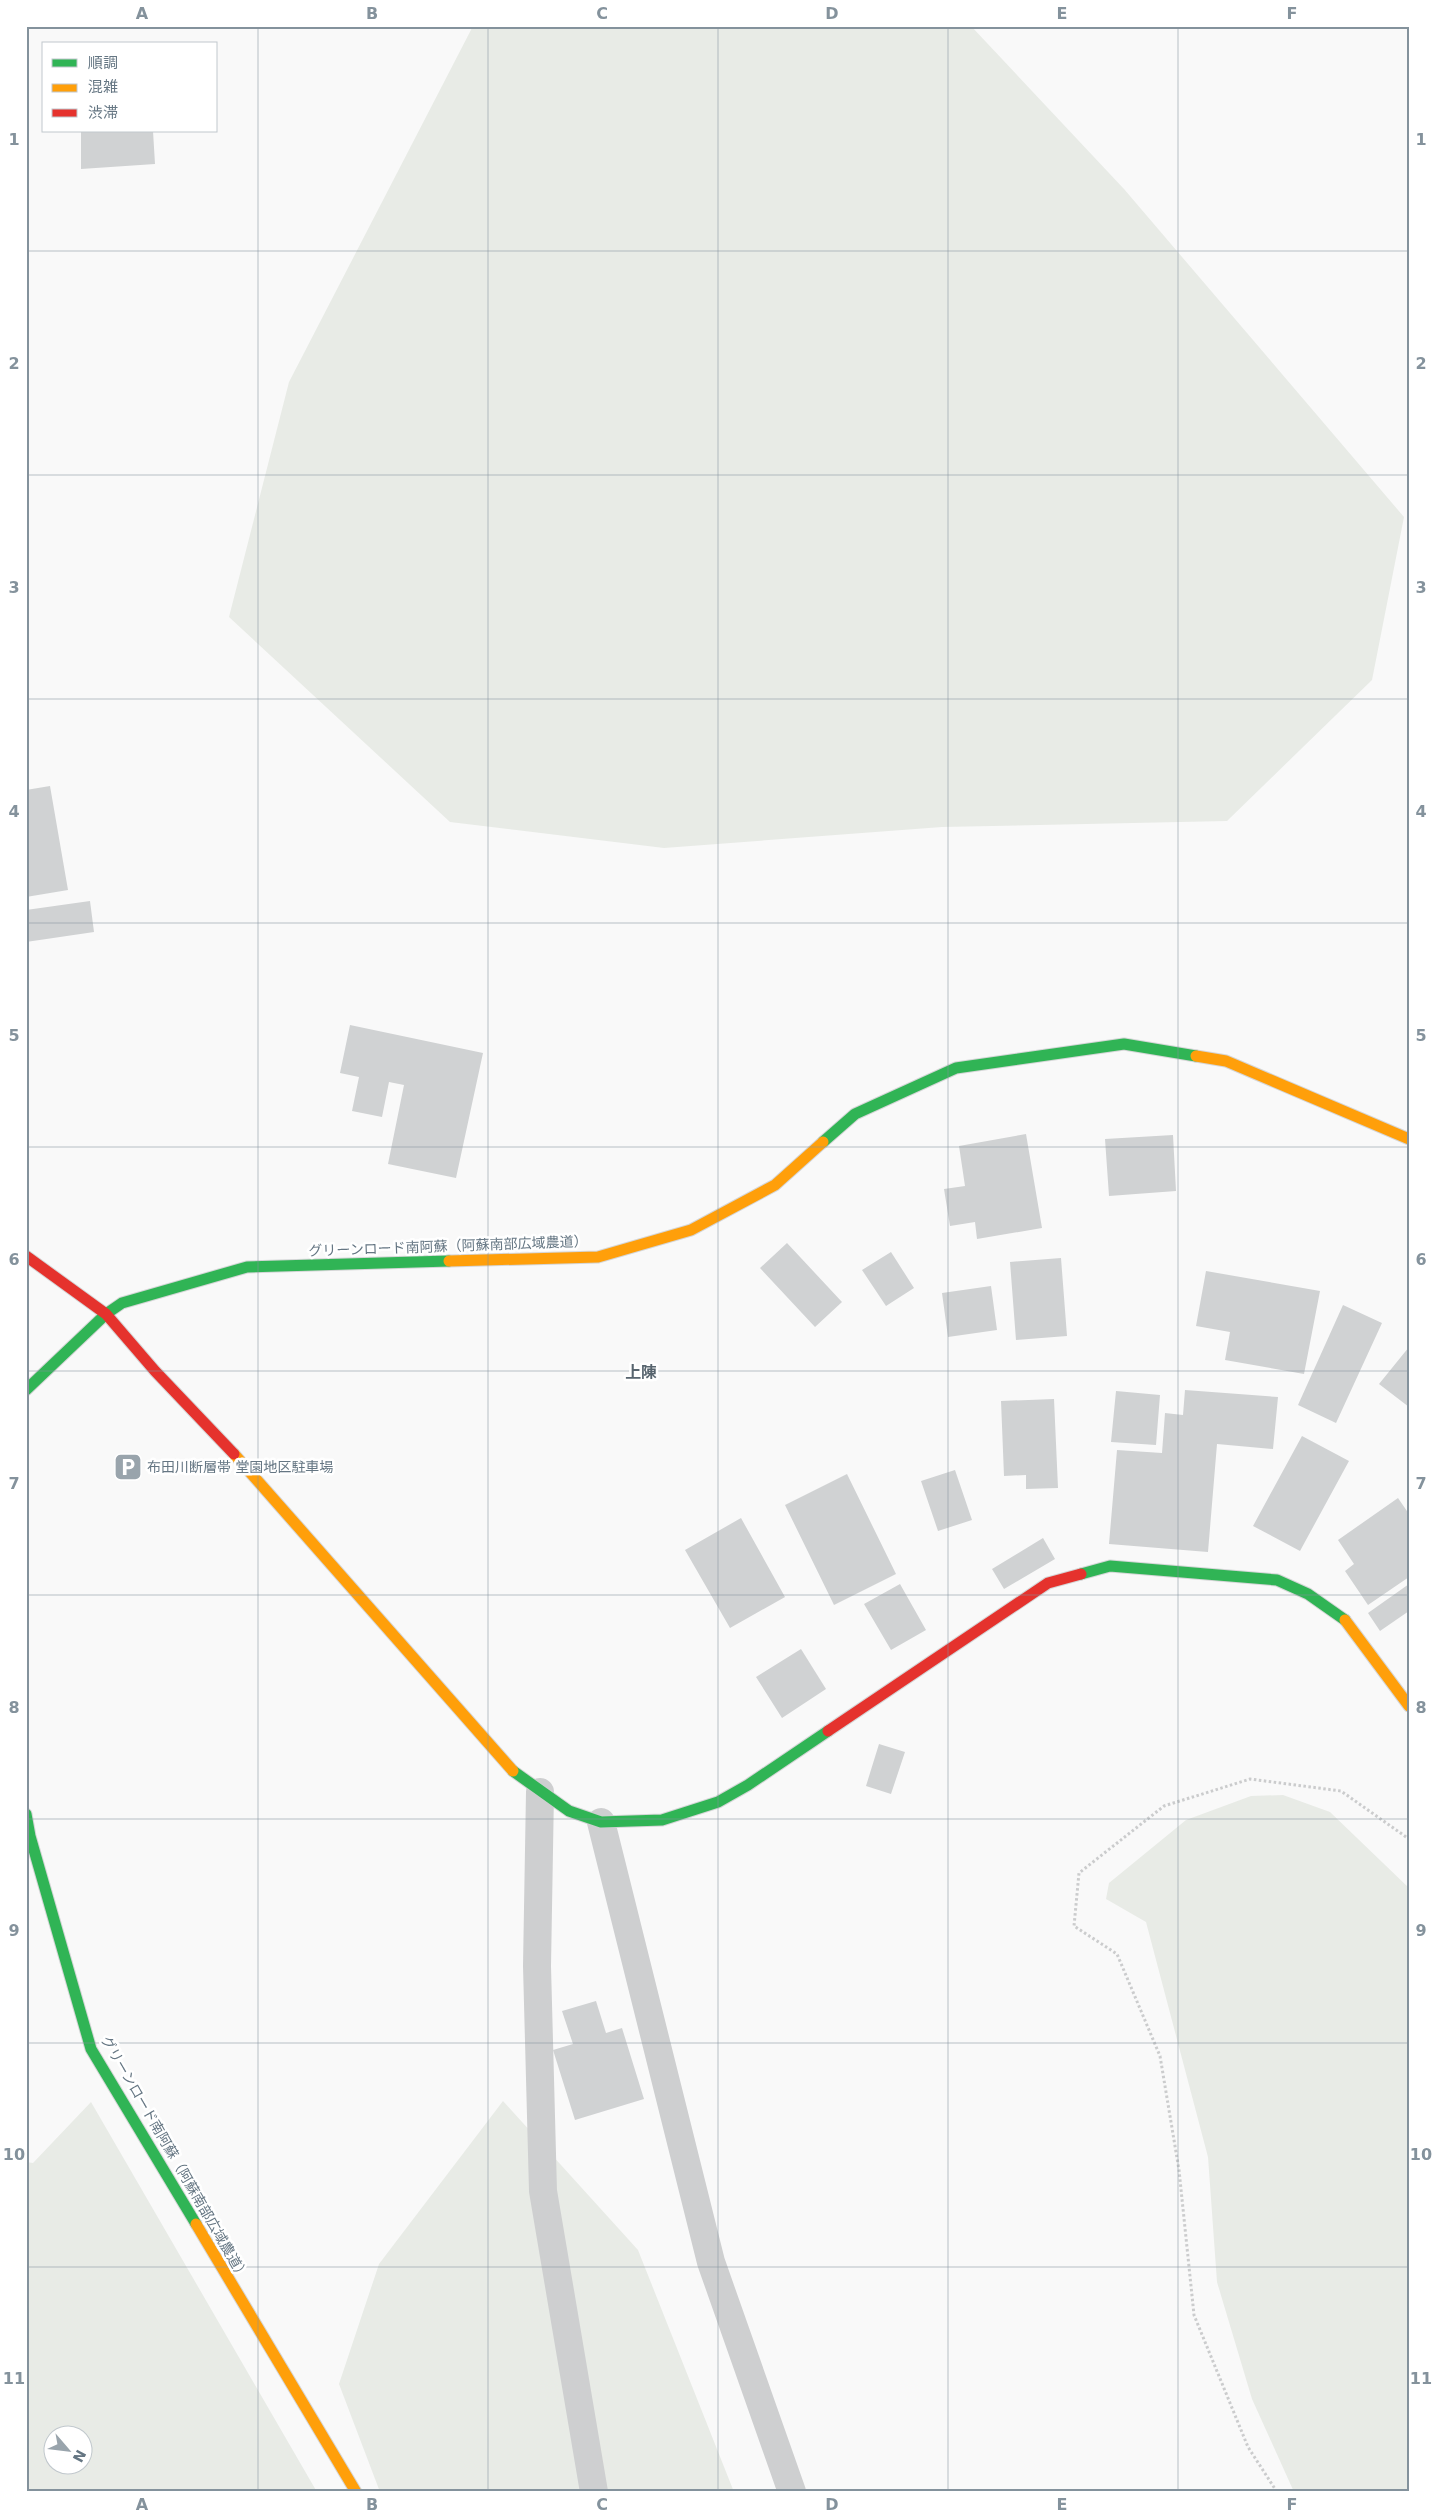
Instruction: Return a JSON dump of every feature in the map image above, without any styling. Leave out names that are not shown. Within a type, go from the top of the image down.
[{"type":"street","name":"グリーンロード南阿蘇（阿蘇南部広域農道）","points":[[26,1390],[106,1314],[122,1303],[247,1267],[598,1257],[691,1230],[775,1185],[855,1114],[956,1068],[1124,1044],[1226,1060],[1409,1139]]},
{"type":"street","points":[[26,1256],[106,1314],[155,1371],[223,1442],[397,1643],[511,1770],[569,1811],[601,1822],[662,1820],[718,1802],[748,1785],[1048,1583],[1110,1566],[1277,1580],[1308,1594],[1346,1621],[1409,1706]]},
{"type":"street","points":[[540,1792],[537,1966],[543,2191],[594,2492]]},
{"type":"street","name":"グリーンロード南阿蘇（阿蘇南部広域農道）","points":[[26,1814],[30,1836],[91,2049],[358,2489]]},
{"type":"street","points":[[601,1822],[711,2262],[792,2492]]},
{"type":"path","points":[[1277,2492],[1248,2447],[1194,2315],[1179,2170],[1160,2056],[1118,1954],[1074,1926],[1079,1873],[1164,1806],[1250,1779],[1340,1791],[1409,1839]]},
{"type":"shaded area","points":[[473,26],[971,26],[1124,189],[1404,517],[1372,680],[1227,821],[942,827],[664,848],[450,822],[229,617],[289,382]]},
{"type":"shaded area","points":[[1283,1795],[1330,1812],[1409,1888],[1409,2492],[1294,2492],[1252,2399],[1217,2282],[1208,2157],[1146,1922],[1106,1899],[1109,1883],[1186,1820],[1251,1796]]},
{"type":"shaded area","points":[[503,2101],[638,2250],[734,2492],[380,2492],[339,2384],[379,2264]]},
{"type":"shaded area","points":[[91,2102],[317,2492],[26,2492],[26,2162],[33,2163]]},
{"type":"building","points":[[81,132],[153,132],[155,164],[81,169]]},
{"type":"building","points":[[50,786],[68,890],[26,897],[26,790]]},
{"type":"building","points":[[90,901],[94,932],[26,942],[26,910]]},
{"type":"building","points":[[350,1025],[483,1053],[456,1178],[388,1164],[404,1085],[389,1082],[382,1117],[352,1111],[359,1077],[340,1073]]},
{"type":"building","points":[[1026,1134],[1042,1228],[977,1239],[975,1222],[950,1226],[944,1189],[965,1186],[959,1146]]},
{"type":"building","points":[[1173,1135],[1176,1191],[1109,1196],[1105,1139]]},
{"type":"building","points":[[787,1243],[842,1302],[815,1327],[760,1268]]},
{"type":"building","points":[[891,1252],[914,1288],[886,1306],[862,1270]]},
{"type":"building","points":[[1061,1258],[1067,1336],[1016,1340],[1010,1262]]},
{"type":"building","points":[[1206,1271],[1320,1291],[1304,1374],[1225,1360],[1230,1332],[1196,1326]]},
{"type":"building","points":[[991,1286],[997,1330],[948,1337],[942,1293]]},
{"type":"building","points":[[1343,1305],[1382,1323],[1336,1423],[1298,1405]]},
{"type":"building","points":[[1409,1347],[1409,1407],[1379,1384]]},
{"type":"building","points":[[1185,1390],[1278,1397],[1273,1449],[1217,1444],[1208,1552],[1109,1544],[1117,1450],[1162,1453],[1165,1413],[1183,1415]]},
{"type":"building","points":[[1116,1391],[1160,1395],[1156,1445],[1111,1442]]},
{"type":"building","points":[[1054,1399],[1058,1488],[1026,1489],[1026,1475],[1004,1476],[1001,1401]]},
{"type":"building","points":[[1302,1436],[1349,1461],[1300,1551],[1253,1526]]},
{"type":"building","points":[[955,1470],[972,1520],[938,1531],[921,1481]]},
{"type":"building","points":[[847,1474],[896,1574],[834,1605],[785,1505]]},
{"type":"building","points":[[1398,1498],[1409,1514],[1409,1577],[1368,1605],[1345,1571],[1354,1564],[1338,1540]]},
{"type":"building","points":[[741,1518],[785,1597],[730,1628],[685,1550]]},
{"type":"building","points":[[1043,1538],[1055,1559],[1004,1589],[992,1569]]},
{"type":"building","points":[[900,1584],[926,1630],[891,1650],[864,1604]]},
{"type":"building","points":[[1409,1584],[1409,1611],[1380,1631],[1368,1613]]},
{"type":"building","points":[[801,1649],[826,1689],[782,1718],[756,1677]]},
{"type":"building","points":[[879,1744],[905,1752],[891,1794],[866,1786]]},
{"type":"building","points":[[596,2001],[606,2033],[622,2028],[644,2099],[575,2120],[553,2050],[573,2044],[562,2011]]},
{"type":"traffic: fast","points":[[823,1142],[855,1114],[956,1068],[1124,1044],[1196,1056]]},
{"type":"traffic: fast","points":[[26,1390],[106,1314],[122,1303],[247,1267],[449,1261]]},
{"type":"traffic: fast","points":[[1081,1574],[1110,1566],[1277,1580],[1308,1594],[1345,1620]]},
{"type":"traffic: fast","points":[[513,1771],[569,1811],[601,1822],[662,1820],[718,1802],[748,1785],[828,1731]]},
{"type":"traffic: fast","points":[[26,1814],[30,1836],[91,2049],[196,2224]]},
{"type":"traffic: slow","points":[[1196,1056],[1226,1061],[1409,1139]]},
{"type":"traffic: slow","points":[[449,1261],[598,1257],[691,1230],[775,1185],[823,1142]]},
{"type":"traffic: slow","points":[[234,1454],[513,1771]]},
{"type":"traffic: slow","points":[[1345,1620],[1409,1706]]},
{"type":"traffic: slow","points":[[196,2224],[356,2492]]},
{"type":"traffic: jam","points":[[26,1256],[106,1314],[155,1371],[234,1454]]},
{"type":"traffic: jam","points":[[828,1731],[1048,1583],[1081,1574]]},
{"type":"place","name":"布田川断層帯 堂園地区駐車場","points":[[128,1467]]},
{"type":"district","name":"上陳","points":[[641,1372]]}]
